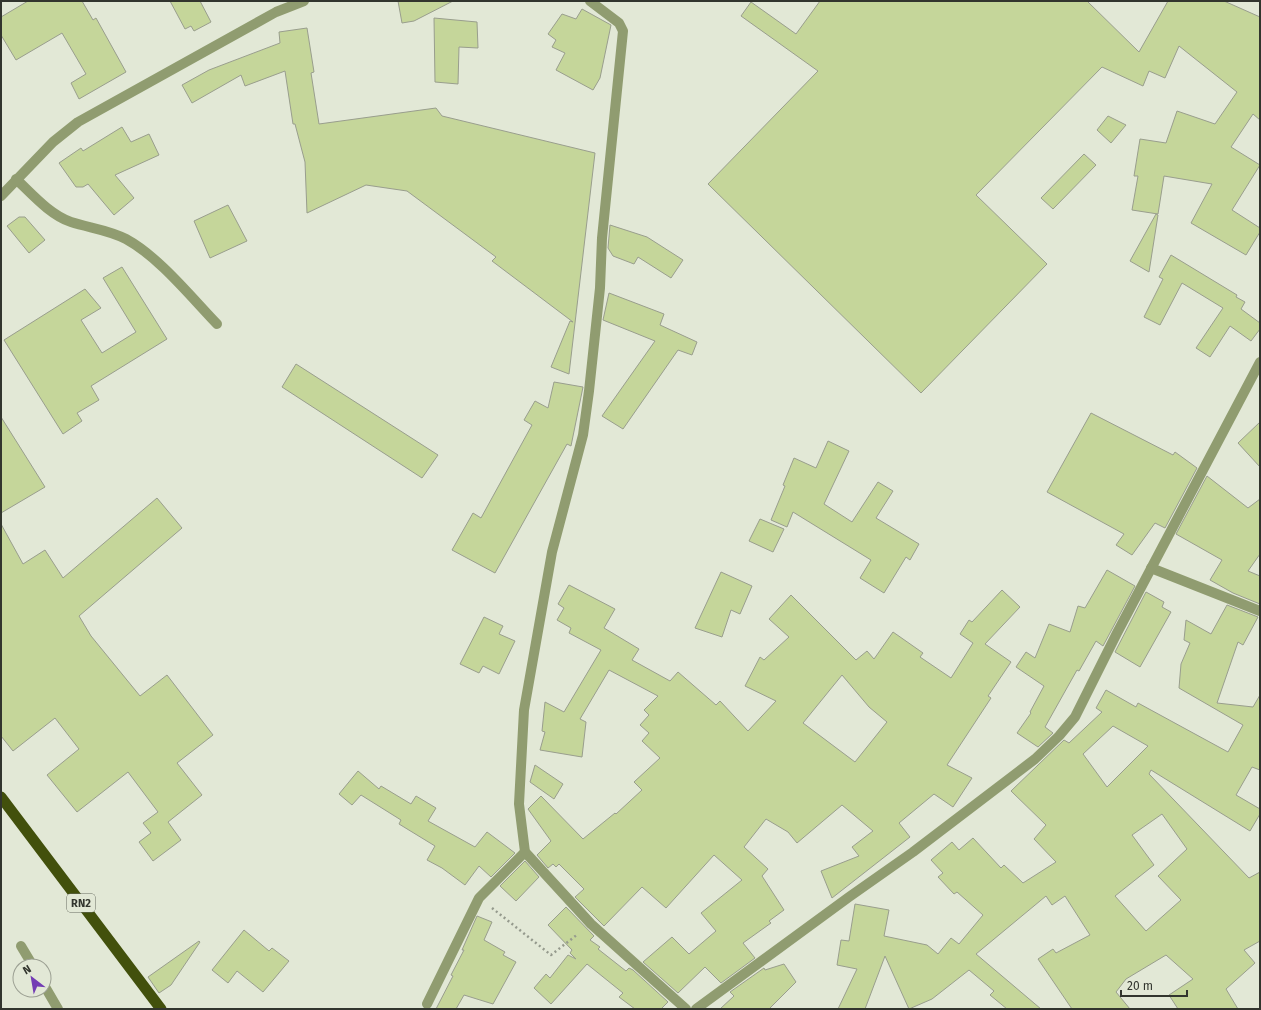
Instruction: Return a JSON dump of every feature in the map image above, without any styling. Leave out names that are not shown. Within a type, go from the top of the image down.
[{"type":"highway","name":"RN2","points":[[1,797],[161,1009]]},
{"type":"street","points":[[1,196],[53,142],[78,122],[276,12],[304,1]]},
{"type":"street","points":[[590,1],[614,18],[619,23],[623,31],[602,238],[600,288],[583,435],[552,552],[524,710],[519,804],[525,852],[591,924],[686,1009]]},
{"type":"street","points":[[16,179],[51,210],[70,222],[101,229],[126,239],[148,254],[217,324]]},
{"type":"street","points":[[696,1009],[849,897],[914,852],[1035,759],[1059,736],[1075,717],[1151,568],[1260,362]]},
{"type":"street","points":[[1151,568],[1260,611]]},
{"type":"street","points":[[427,1004],[479,898],[525,852]]},
{"type":"street","points":[[21,946],[28,958]]},
{"type":"street","points":[[52,998],[58,1009]]},
{"type":"path","points":[[479,898],[551,955],[591,924]]},
{"type":"building","points":[[28,1],[82,1],[93,20],[96,18],[126,72],[79,99],[71,83],[86,74],[62,33],[16,60],[1,35],[1,17]]},
{"type":"building","points":[[170,1],[200,1],[211,22],[194,31],[191,26],[185,29]]},
{"type":"building","points":[[398,1],[453,1],[414,21],[402,23]]},
{"type":"building","points":[[820,1],[1087,1],[1139,52],[1168,1],[1224,1],[1260,17],[1260,120],[1253,114],[1231,147],[1260,165],[1232,210],[1260,228],[1260,232],[1246,255],[1191,223],[1212,184],[1164,176],[1158,214],[1132,210],[1138,176],[1134,176],[1140,139],[1166,143],[1177,111],[1215,124],[1237,92],[1179,46],[1165,78],[1149,71],[1143,86],[1102,67],[976,195],[1047,264],[921,393],[708,184],[818,71],[741,16],[751,2],[796,34]]},
{"type":"building","points":[[582,9],[611,25],[600,78],[593,90],[556,70],[565,53],[552,47],[556,40],[548,34],[562,14],[576,19]]},
{"type":"building","points":[[434,18],[477,22],[478,48],[459,47],[458,84],[435,82]]},
{"type":"building","points":[[307,28],[314,72],[311,73],[319,124],[436,108],[442,116],[595,153],[569,374],[551,367],[570,321],[573,322],[492,261],[496,257],[407,191],[366,185],[307,213],[305,162],[295,124],[293,124],[285,71],[245,86],[241,75],[192,103],[182,85],[209,70],[280,43],[279,32]]},
{"type":"building","points":[[1108,116],[1126,125],[1111,143],[1097,130]]},
{"type":"building","points":[[122,127],[131,142],[149,134],[159,155],[115,175],[134,198],[114,215],[88,184],[83,187],[76,187],[59,163],[81,148],[83,151]]},
{"type":"building","points":[[1084,154],[1096,165],[1053,209],[1041,198]]},
{"type":"building","points":[[228,205],[247,241],[210,258],[194,221]]},
{"type":"building","points":[[1156,214],[1158,215],[1149,272],[1130,261]]},
{"type":"building","points":[[19,217],[25,217],[45,240],[29,253],[7,226]]},
{"type":"building","points":[[610,225],[647,237],[683,260],[671,278],[638,257],[634,264],[613,256],[608,248]]},
{"type":"building","points":[[1171,255],[1237,295],[1236,297],[1245,302],[1241,309],[1260,323],[1260,329],[1251,341],[1230,326],[1210,357],[1196,348],[1223,308],[1182,283],[1160,325],[1144,317],[1163,279],[1159,277]]},
{"type":"building","points":[[122,267],[167,339],[91,386],[99,400],[77,413],[82,421],[63,434],[4,340],[85,289],[101,308],[81,320],[102,353],[136,332],[103,278]]},
{"type":"building","points":[[609,293],[664,314],[660,325],[697,342],[692,355],[678,350],[623,429],[602,416],[655,341],[603,320]]},
{"type":"building","points":[[296,364],[438,455],[422,478],[282,387]]},
{"type":"building","points":[[554,382],[583,387],[571,446],[567,444],[495,573],[452,550],[473,513],[481,518],[532,425],[524,420],[535,401],[548,408]]},
{"type":"building","points":[[1091,413],[1173,455],[1175,452],[1197,468],[1165,528],[1155,523],[1132,555],[1116,545],[1124,534],[1047,492]]},
{"type":"building","points":[[1,417],[45,487],[1,513]]},
{"type":"building","points":[[1260,422],[1260,467],[1238,443]]},
{"type":"building","points":[[828,441],[849,451],[824,504],[852,522],[878,482],[893,491],[876,518],[919,544],[910,560],[906,557],[884,593],[860,578],[871,560],[793,512],[787,527],[771,520],[785,486],[783,485],[794,458],[816,468]]},
{"type":"building","points":[[1207,476],[1248,508],[1260,499],[1260,554],[1248,571],[1260,576],[1260,604],[1233,593],[1210,580],[1222,560],[1176,534]]},
{"type":"building","points":[[157,498],[182,528],[79,616],[91,636],[140,696],[167,675],[213,735],[177,763],[202,795],[168,822],[181,840],[153,861],[139,842],[151,833],[143,823],[158,812],[128,772],[77,812],[47,775],[79,749],[55,718],[13,751],[1,736],[1,524],[23,564],[45,550],[63,578]]},
{"type":"building","points":[[760,519],[784,529],[773,552],[749,541]]},
{"type":"building","points":[[1107,570],[1135,586],[1103,646],[1096,641],[1079,671],[1077,670],[1045,727],[1053,733],[1038,747],[1017,733],[1031,713],[1030,712],[1044,686],[1016,667],[1026,652],[1035,658],[1049,624],[1070,632],[1078,606],[1085,608]]},
{"type":"building","points":[[721,572],[752,586],[740,614],[731,610],[722,637],[695,628]]},
{"type":"building","points":[[569,585],[615,609],[604,628],[639,649],[632,660],[670,681],[678,672],[716,705],[720,701],[748,731],[776,701],[745,686],[760,657],[764,660],[789,637],[769,619],[791,595],[856,660],[867,651],[874,659],[893,632],[923,653],[920,657],[951,678],[973,643],[960,634],[969,620],[972,622],[1002,590],[1020,607],[985,644],[1011,662],[988,696],[991,698],[947,765],[972,778],[953,807],[934,794],[899,823],[910,837],[832,898],[821,871],[859,856],[852,847],[873,831],[842,805],[797,843],[788,832],[766,819],[744,847],[768,869],[762,876],[784,910],[769,921],[771,923],[743,943],[755,958],[721,983],[705,967],[678,993],[643,962],[672,937],[689,954],[716,931],[701,913],[742,880],[714,855],[666,908],[642,887],[604,926],[575,897],[584,889],[559,864],[556,867],[553,864],[548,868],[537,855],[551,841],[528,809],[541,796],[583,839],[615,813],[616,814],[642,790],[634,782],[660,758],[642,741],[649,733],[640,725],[649,715],[644,710],[658,696],[609,670],[580,719],[586,722],[582,757],[540,750],[545,732],[542,731],[545,702],[564,712],[601,650],[569,633],[571,628],[557,620],[564,608],[558,604]],"holes":[[[842,675],[869,707],[887,722],[855,762],[803,723]]]},
{"type":"building","points":[[1146,592],[1164,602],[1162,607],[1171,612],[1140,667],[1115,652]]},
{"type":"building","points":[[1227,605],[1258,617],[1243,645],[1238,642],[1217,703],[1253,707],[1260,695],[1260,770],[1252,767],[1236,795],[1260,809],[1260,814],[1250,831],[1151,770],[1149,774],[1249,878],[1260,872],[1260,941],[1244,950],[1255,963],[1226,989],[1238,1009],[1178,1009],[1169,995],[1193,979],[1166,955],[1126,979],[1116,992],[1130,1009],[1072,1009],[1038,959],[1053,949],[1056,953],[1090,935],[1065,896],[1052,905],[1046,896],[976,954],[1041,1009],[1007,1009],[990,995],[994,991],[969,970],[932,999],[909,1009],[885,956],[865,1009],[838,1009],[857,969],[837,965],[841,940],[849,941],[855,904],[889,910],[884,936],[927,945],[938,954],[951,938],[959,944],[983,915],[957,892],[954,894],[938,877],[943,873],[931,860],[952,842],[959,850],[973,838],[1001,868],[1004,865],[1023,883],[1056,862],[1034,839],[1046,825],[1011,791],[1064,740],[1069,743],[1102,712],[1096,708],[1106,690],[1136,707],[1138,703],[1228,752],[1243,725],[1179,688],[1181,664],[1190,643],[1184,640],[1186,620],[1211,634]],"holes":[[[1113,726],[1148,746],[1107,787],[1083,754]],[[1162,814],[1187,849],[1158,876],[1181,900],[1146,931],[1115,896],[1154,865],[1132,835]]]},
{"type":"building","points":[[484,617],[503,626],[499,634],[515,641],[499,674],[483,666],[479,673],[460,664]]},
{"type":"building","points":[[535,765],[563,784],[554,799],[530,782]]},
{"type":"building","points":[[358,771],[379,789],[381,786],[411,804],[416,796],[436,808],[428,821],[475,847],[487,832],[515,853],[491,877],[479,866],[465,885],[442,868],[427,860],[435,846],[399,824],[401,820],[361,795],[352,805],[339,794]]},
{"type":"building","points":[[525,861],[539,877],[516,901],[500,886]]},
{"type":"building","points":[[566,907],[594,936],[590,940],[600,947],[598,949],[626,971],[629,968],[633,970],[668,1002],[661,1009],[635,1009],[619,997],[623,993],[587,964],[551,1004],[534,988],[546,974],[550,978],[568,955],[576,959],[570,953],[572,950],[548,925]]},
{"type":"building","points":[[477,916],[492,922],[484,940],[505,952],[503,955],[516,962],[493,1004],[464,995],[456,1009],[436,1009],[453,976],[451,975],[464,950],[462,950]]},
{"type":"building","points":[[244,930],[269,951],[272,948],[289,961],[263,992],[237,971],[228,983],[212,970]]},
{"type":"building","points":[[199,941],[200,942],[171,985],[159,993],[148,977]]},
{"type":"building","points":[[784,964],[796,982],[769,1009],[720,1009],[734,996],[730,992],[764,968],[765,970]]}]
